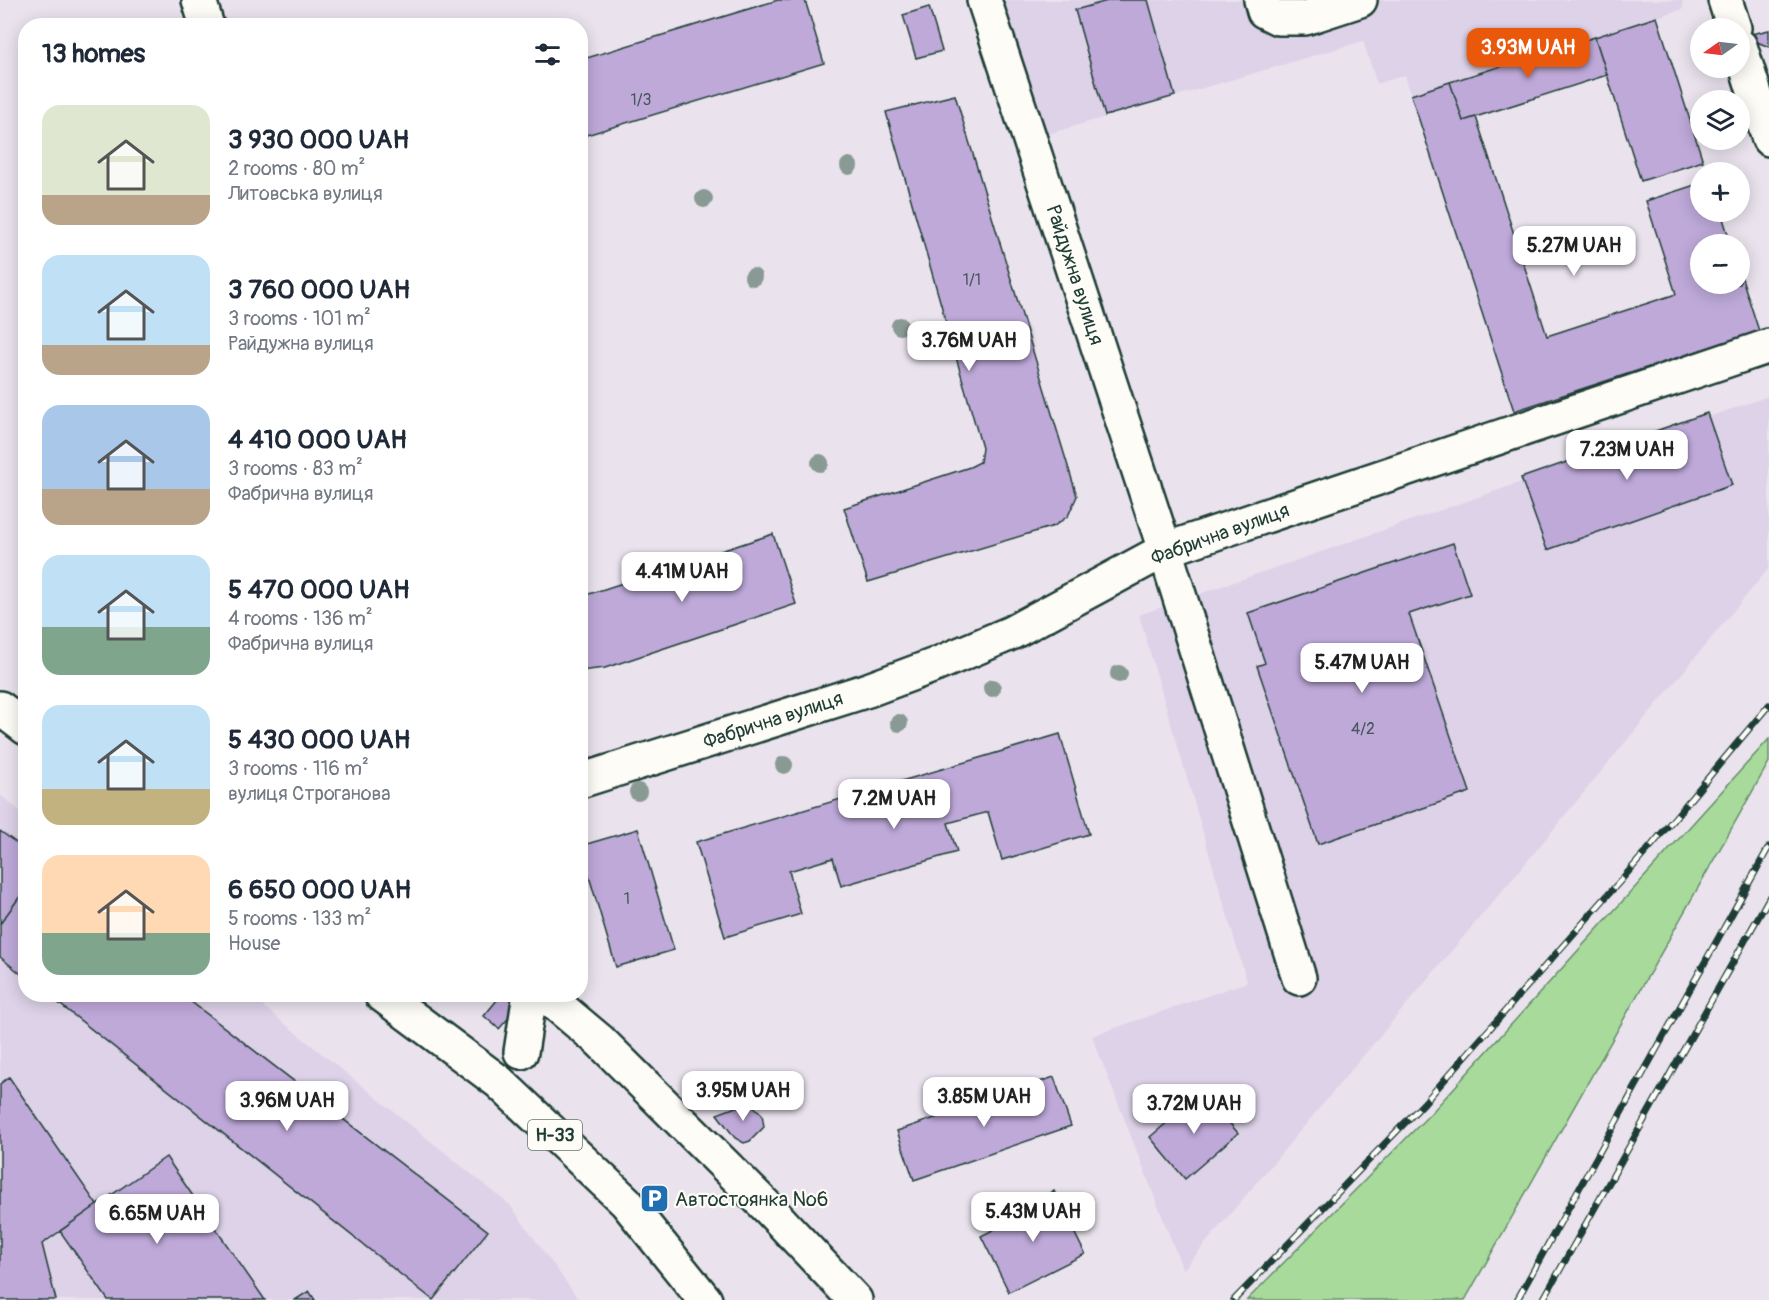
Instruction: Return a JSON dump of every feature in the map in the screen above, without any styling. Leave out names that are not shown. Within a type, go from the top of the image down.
[{"type":"street","points":[[199,0],[205,18]]},
{"type":"street","points":[[1261,0],[1264,11],[1278,18],[1305,18],[1360,0]]},
{"type":"street","points":[[1725,0],[1731,18]]},
{"type":"street","name":"Райдужна вулиця","points":[[989,1],[1299,978]]},
{"type":"street","points":[[1750,78],[1769,139]]},
{"type":"street","name":"Фабрична вулиця","points":[[588,778],[868,690],[935,666],[1011,633],[1165,550],[1769,346]]},
{"type":"street","points":[[0,708],[18,722]]},
{"type":"street","name":"Н-33","points":[[392,1002],[499,1082],[626,1202],[705,1300]]},
{"type":"street","points":[[521,1052],[529,1002]]},
{"type":"street","points":[[554,1002],[600,1041],[769,1209],[855,1300]]},
{"type":"shaded area","points":[[989,0],[1682,0],[1683,9],[1411,95],[1405,75],[1377,84],[1363,41],[1031,139]]},
{"type":"shaded area","points":[[1769,396],[1769,568],[1529,859],[1183,1270],[1092,1036],[1247,982],[1139,615]]},
{"type":"shaded area","points":[[0,795],[18,809],[18,1002],[258,1002],[510,1205],[579,1300],[0,1300]]},
{"type":"green space","points":[[1769,739],[1769,762],[1465,1300],[1247,1300],[1434,1110]]},
{"type":"building","points":[[778,0],[805,0],[824,63],[588,135],[588,58]]},
{"type":"building","points":[[1111,0],[1148,0],[1175,96],[1105,116],[1075,10]]},
{"type":"building","points":[[929,7],[942,51],[916,58],[903,15]]},
{"type":"building","points":[[1657,17],[1690,120],[1690,150],[1699,150],[1703,161],[1690,162],[1690,165],[1641,181],[1595,37]]},
{"type":"building","points":[[1769,30],[1769,47],[1750,39],[1750,34]]},
{"type":"building","points":[[1595,37],[1607,75],[1463,121],[1450,82]]},
{"type":"building","points":[[1450,82],[1463,121],[1476,117],[1547,336],[1676,294],[1646,201],[1690,187],[1690,222],[1724,222],[1728,234],[1690,234],[1690,294],[1747,294],[1759,331],[1514,411],[1411,95]]},
{"type":"building","points":[[955,95],[1077,496],[1068,516],[1054,526],[868,582],[844,508],[980,462],[982,448],[886,112]]},
{"type":"building","points":[[1707,413],[1732,485],[1547,550],[1521,478]]},
{"type":"building","points":[[773,534],[796,604],[605,668],[588,670],[589,594]]},
{"type":"building","points":[[1453,543],[1470,594],[1409,614],[1470,792],[1318,844],[1257,666],[1265,663],[1248,613]]},
{"type":"building","points":[[1060,734],[1089,834],[1002,860],[988,812],[948,823],[957,852],[841,886],[833,858],[789,871],[801,914],[725,937],[696,842]]},
{"type":"building","points":[[638,829],[674,950],[616,967],[588,873],[588,844]]},
{"type":"building","points":[[0,831],[18,844],[18,899],[0,924]]},
{"type":"building","points":[[18,899],[18,972],[0,957],[0,924]]},
{"type":"building","points":[[57,1002],[191,1002],[488,1231],[433,1300]]},
{"type":"building","points":[[495,1002],[517,1002],[520,1005],[499,1029],[484,1016]]},
{"type":"building","points":[[9,1077],[97,1205],[42,1244],[56,1300],[0,1300],[0,1084]]},
{"type":"building","points":[[1054,1077],[1071,1126],[914,1180],[897,1131]]},
{"type":"building","points":[[1203,1092],[1238,1133],[1185,1179],[1150,1137]]},
{"type":"building","points":[[749,1102],[762,1114],[764,1127],[750,1141],[744,1143],[735,1138],[717,1114]]},
{"type":"building","points":[[166,1157],[265,1300],[108,1300],[60,1231]]},
{"type":"building","points":[[1054,1191],[1085,1254],[1009,1292],[981,1236],[1026,1213],[1023,1207]]},
{"type":"building","points":[[309,1291],[315,1300],[295,1300]]},
{"type":"railway","points":[[1234,1300],[1424,1103],[1652,845],[1769,705]]},
{"type":"railway","points":[[1517,1300],[1769,847]]},
{"type":"railway","points":[[1543,1300],[1769,898]]},
{"type":"place","name":"Автостоянка №6","points":[[654,1199]]}]
